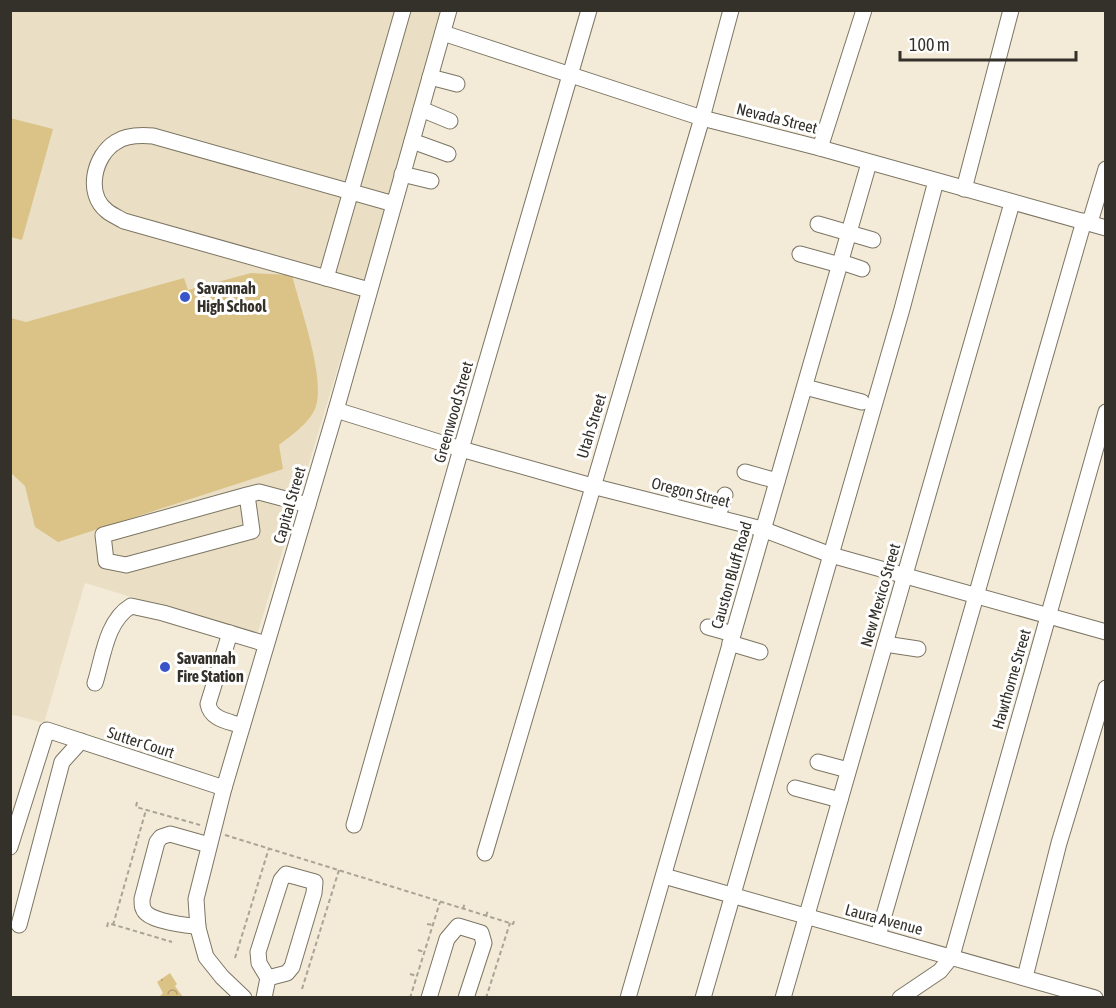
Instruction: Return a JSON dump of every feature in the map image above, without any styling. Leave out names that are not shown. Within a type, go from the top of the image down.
[{"type":"street","points":[[326,278],[404,10]]},
{"type":"street","name":"Capital Street","points":[[244,998],[222,978],[206,957],[198,926],[196,899],[224,788],[336,410],[449,10]]},
{"type":"street","name":"Greenwood Street","points":[[354,825],[589,10]]},
{"type":"street","name":"Utah Street","points":[[485,853],[702,118],[731,10]]},
{"type":"street","points":[[820,147],[864,10]]},
{"type":"street","points":[[964,189],[1011,10]]},
{"type":"street","name":"Nevada Street","points":[[443,33],[702,118],[820,147],[869,163],[1106,228]]},
{"type":"street","points":[[430,77],[457,84]]},
{"type":"street","points":[[421,109],[450,121]]},
{"type":"street","points":[[369,290],[124,221],[106,210],[98,199],[94,184],[96,167],[104,151],[117,141],[129,137],[153,136],[394,204]]},
{"type":"street","points":[[411,145],[444,156]]},
{"type":"street","name":"Causton Bluff Road","points":[[628,998],[869,163]]},
{"type":"street","points":[[878,936],[1087,222],[1106,169]]},
{"type":"street","points":[[402,174],[431,181]]},
{"type":"street","points":[[703,998],[902,309],[936,181]]},
{"type":"street","name":"New Mexico Street","points":[[783,998],[1012,202]]},
{"type":"street","points":[[818,224],[873,240]]},
{"type":"street","points":[[800,254],[862,268]]},
{"type":"street","points":[[804,387],[862,402]]},
{"type":"street","name":"Oregon Street","points":[[336,410],[461,449],[592,486],[718,516],[762,529],[831,555],[1106,632]]},
{"type":"street","name":"Hawthorne Street","points":[[952,956],[1106,412]]},
{"type":"street","points":[[745,472],[777,481]]},
{"type":"street","points":[[247,495],[252,531],[126,565],[106,561],[103,535],[247,495],[259,492],[308,505]]},
{"type":"street","points":[[718,516],[725,495]]},
{"type":"street","points":[[94,683],[114,622],[122,611],[131,606],[266,644]]},
{"type":"street","points":[[708,627],[760,652]]},
{"type":"street","points":[[230,633],[208,704],[214,716],[242,726]]},
{"type":"street","points":[[885,644],[918,649]]},
{"type":"street","points":[[1025,977],[1059,843],[1106,688]]},
{"type":"street","name":"Sutter Court","points":[[10,847],[47,730],[224,788]]},
{"type":"street","points":[[19,925],[62,762],[81,741]]},
{"type":"street","points":[[818,762],[848,770]]},
{"type":"street","points":[[795,788],[840,800]]},
{"type":"street","points":[[198,926],[178,924],[149,916],[142,909],[142,899],[160,837],[170,834],[209,845]]},
{"type":"street","points":[[264,998],[268,978],[259,963],[258,952],[281,880],[286,874],[315,882],[314,893],[292,967],[287,973],[268,978]]},
{"type":"street","name":"Laura Avenue","points":[[664,876],[1095,998]]},
{"type":"street","points":[[429,998],[447,939],[458,926],[481,933],[484,943],[466,998]]},
{"type":"street","points":[[900,998],[940,971],[952,956]]},
{"type":"path","points":[[137,802],[136,807],[206,827]]},
{"type":"path","points":[[154,812],[155,807]]},
{"type":"path","points":[[113,924],[124,878],[146,810]]},
{"type":"path","points":[[171,817],[172,813]]},
{"type":"path","points":[[220,833],[294,854],[319,864],[397,886],[440,902],[513,924],[515,919]]},
{"type":"path","points":[[236,958],[269,848]]},
{"type":"path","points":[[319,864],[321,860]]},
{"type":"path","points":[[257,870],[262,872]]},
{"type":"path","points":[[302,989],[334,895],[339,870]]},
{"type":"path","points":[[249,894],[254,896]]},
{"type":"path","points":[[410,998],[440,902]]},
{"type":"path","points":[[463,909],[465,902]]},
{"type":"path","points":[[486,916],[488,910]]},
{"type":"path","points":[[324,921],[328,922]]},
{"type":"path","points":[[107,927],[108,923],[113,924],[131,932],[172,942]]},
{"type":"path","points":[[486,998],[498,968],[510,923]]},
{"type":"path","points":[[427,924],[433,925]]},
{"type":"path","points":[[316,944],[321,945]]},
{"type":"path","points":[[418,950],[424,952]]},
{"type":"path","points":[[410,974],[417,976]]},
{"type":"shaded area","name":"Savannah High School","points":[[10,11],[446,11],[257,635],[85,583],[44,723],[10,714]]},
{"type":"green space","points":[[10,118],[53,129],[22,240],[11,237]]},
{"type":"green space","points":[[251,273],[292,275],[317,377],[318,393],[314,412],[306,423],[279,445],[283,469],[58,542],[35,527],[25,486],[11,473],[11,318],[26,322],[184,278],[188,290]]},
{"type":"green space","points":[[170,973],[183,997],[160,996],[163,993],[157,982]]},
{"type":"place","name":"Savannah High School","points":[[185,297]]},
{"type":"place","name":"Savannah Fire Station","points":[[165,667]]}]
